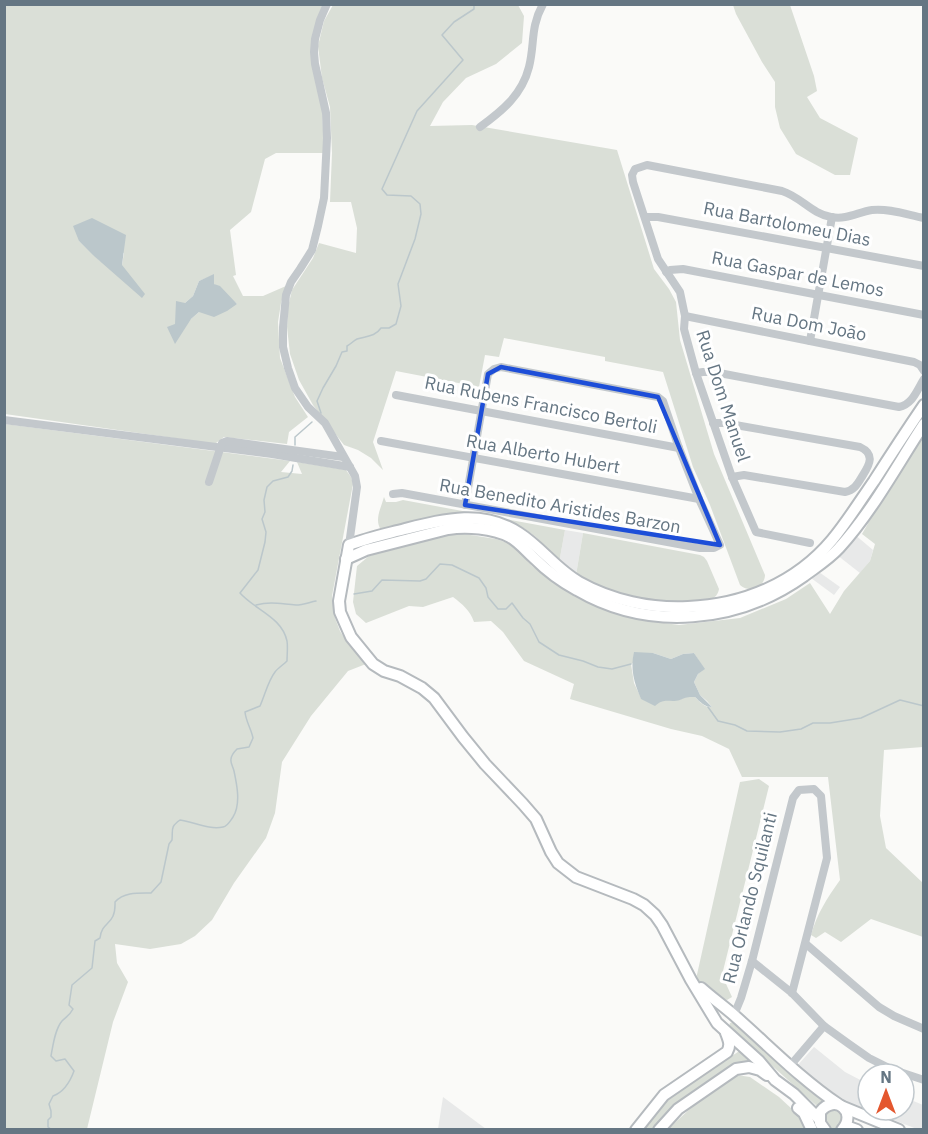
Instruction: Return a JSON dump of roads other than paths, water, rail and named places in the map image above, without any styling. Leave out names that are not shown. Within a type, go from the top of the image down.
[{"type":"main road","points":[[783,586],[831,542],[924,405]]},
{"type":"main road","points":[[775,1080],[759,1061],[717,1023],[655,915],[633,899],[576,877],[558,863],[550,852],[536,819],[485,764],[434,698],[422,688],[400,676],[384,671],[360,649],[351,637],[340,612],[340,585],[349,545],[461,527],[482,529],[508,535],[552,573],[599,602],[646,614],[677,617],[705,616],[783,586],[828,558],[863,518],[924,424]]},
{"type":"main road","points":[[346,559],[365,544]]},
{"type":"main road","points":[[691,980],[734,1015],[789,1067],[840,1106],[848,1116],[844,1128],[857,1130]]},
{"type":"main road","points":[[724,1030],[734,1015]]},
{"type":"main road","points":[[636,1130],[664,1095],[727,1052],[730,1043],[724,1030]]},
{"type":"main road","points":[[659,1130],[678,1109],[736,1069],[743,1067],[754,1068],[765,1073],[794,1094],[819,1126]]},
{"type":"main road","points":[[819,1126],[820,1112],[831,1104],[899,1130]]},
{"type":"street","points":[[327,4],[320,20],[314,52],[326,113],[324,198],[312,250],[291,282],[286,296],[283,327],[284,348],[295,388],[308,407],[325,423],[355,477],[357,487],[349,545]]},
{"type":"street","points":[[480,127],[504,109],[522,85],[529,67],[533,29],[543,4]]},
{"type":"street","name":"Rua Dom Manuel","points":[[810,543],[756,532],[732,477],[696,373],[684,328],[686,316],[680,292],[658,259],[632,175],[635,169],[647,165],[783,191],[797,197],[816,212],[832,217]]},
{"type":"street","points":[[810,341],[832,217],[846,218],[877,210],[924,218]]},
{"type":"street","name":"Rua Bartolomeu Dias","points":[[645,217],[658,217],[924,267]]},
{"type":"street","name":"Rua Gaspar de Lemos","points":[[666,272],[682,269],[924,315]]},
{"type":"street","name":"Rua Dom João","points":[[686,316],[914,362],[923,370]]},
{"type":"street","points":[[465,505],[488,374],[501,367],[658,397],[666,405],[679,448],[699,499]]},
{"type":"street","points":[[696,373],[714,372],[899,406],[906,405],[912,399],[924,379]]},
{"type":"street","name":"Rua Rubens Francisco Bertoli","points":[[396,395],[679,448]]},
{"type":"street","points":[[4,420],[272,454],[350,467]]},
{"type":"street","points":[[713,423],[860,447],[869,454],[870,461],[855,487],[843,492],[744,475],[732,477]]},
{"type":"street","points":[[209,482],[222,443],[227,441],[343,457]]},
{"type":"street","name":"Rua Alberto Hubert","points":[[381,441],[699,499]]},
{"type":"street","name":"Rua Benedito Aristides Barzon","points":[[393,494],[402,493],[700,548],[714,548],[720,545],[699,499]]},
{"type":"street","name":"Rua Orlando Squilanti","points":[[734,1015],[752,962],[793,798],[799,790],[814,789],[821,796],[827,858],[806,944]]},
{"type":"street","points":[[792,993],[806,944],[879,1006],[894,1016],[924,1029]]},
{"type":"street","points":[[752,962],[792,993],[824,1026],[869,1058],[891,1069],[924,1080]]},
{"type":"street","points":[[789,1067],[824,1026]]},
{"type":"waterway","points":[[321,413],[317,401],[342,352],[347,351],[347,346],[357,339],[373,335],[381,328],[389,328],[396,324],[401,306],[398,284],[415,239],[421,214],[420,204],[411,196],[387,195],[382,189],[417,111],[463,60],[442,35],[454,22],[474,9],[474,4]]},
{"type":"waterway","points":[[295,445],[295,437],[312,422]]},
{"type":"waterway","points":[[52,1130],[48,1127],[48,1120],[51,1117],[49,1104],[53,1096],[66,1086],[74,1071],[65,1059],[56,1061],[51,1056],[55,1037],[60,1024],[73,1009],[69,1005],[72,985],[92,968],[95,941],[100,938],[103,928],[111,919],[115,910],[115,902],[127,895],[151,893],[161,882],[173,828],[180,820],[218,828],[226,826],[235,812],[238,794],[231,757],[237,749],[249,747],[253,738],[245,712],[260,706],[268,684],[278,669],[287,661],[287,641],[280,626],[240,593],[258,570],[265,542],[266,532],[262,519],[265,512],[264,500],[267,487],[273,481],[288,477],[293,465]]},
{"type":"waterway","points":[[354,594],[372,591],[382,580],[420,581],[426,579],[440,564],[452,565],[479,578],[486,588],[488,597],[498,609],[506,609],[512,603],[530,624],[539,642],[559,655],[612,669],[631,664]]},
{"type":"waterway","points":[[256,605],[271,603],[299,605],[316,601]]},
{"type":"waterway","points":[[708,707],[718,721],[747,731],[780,732],[801,729],[813,723],[861,718],[900,700],[924,706]]}]
